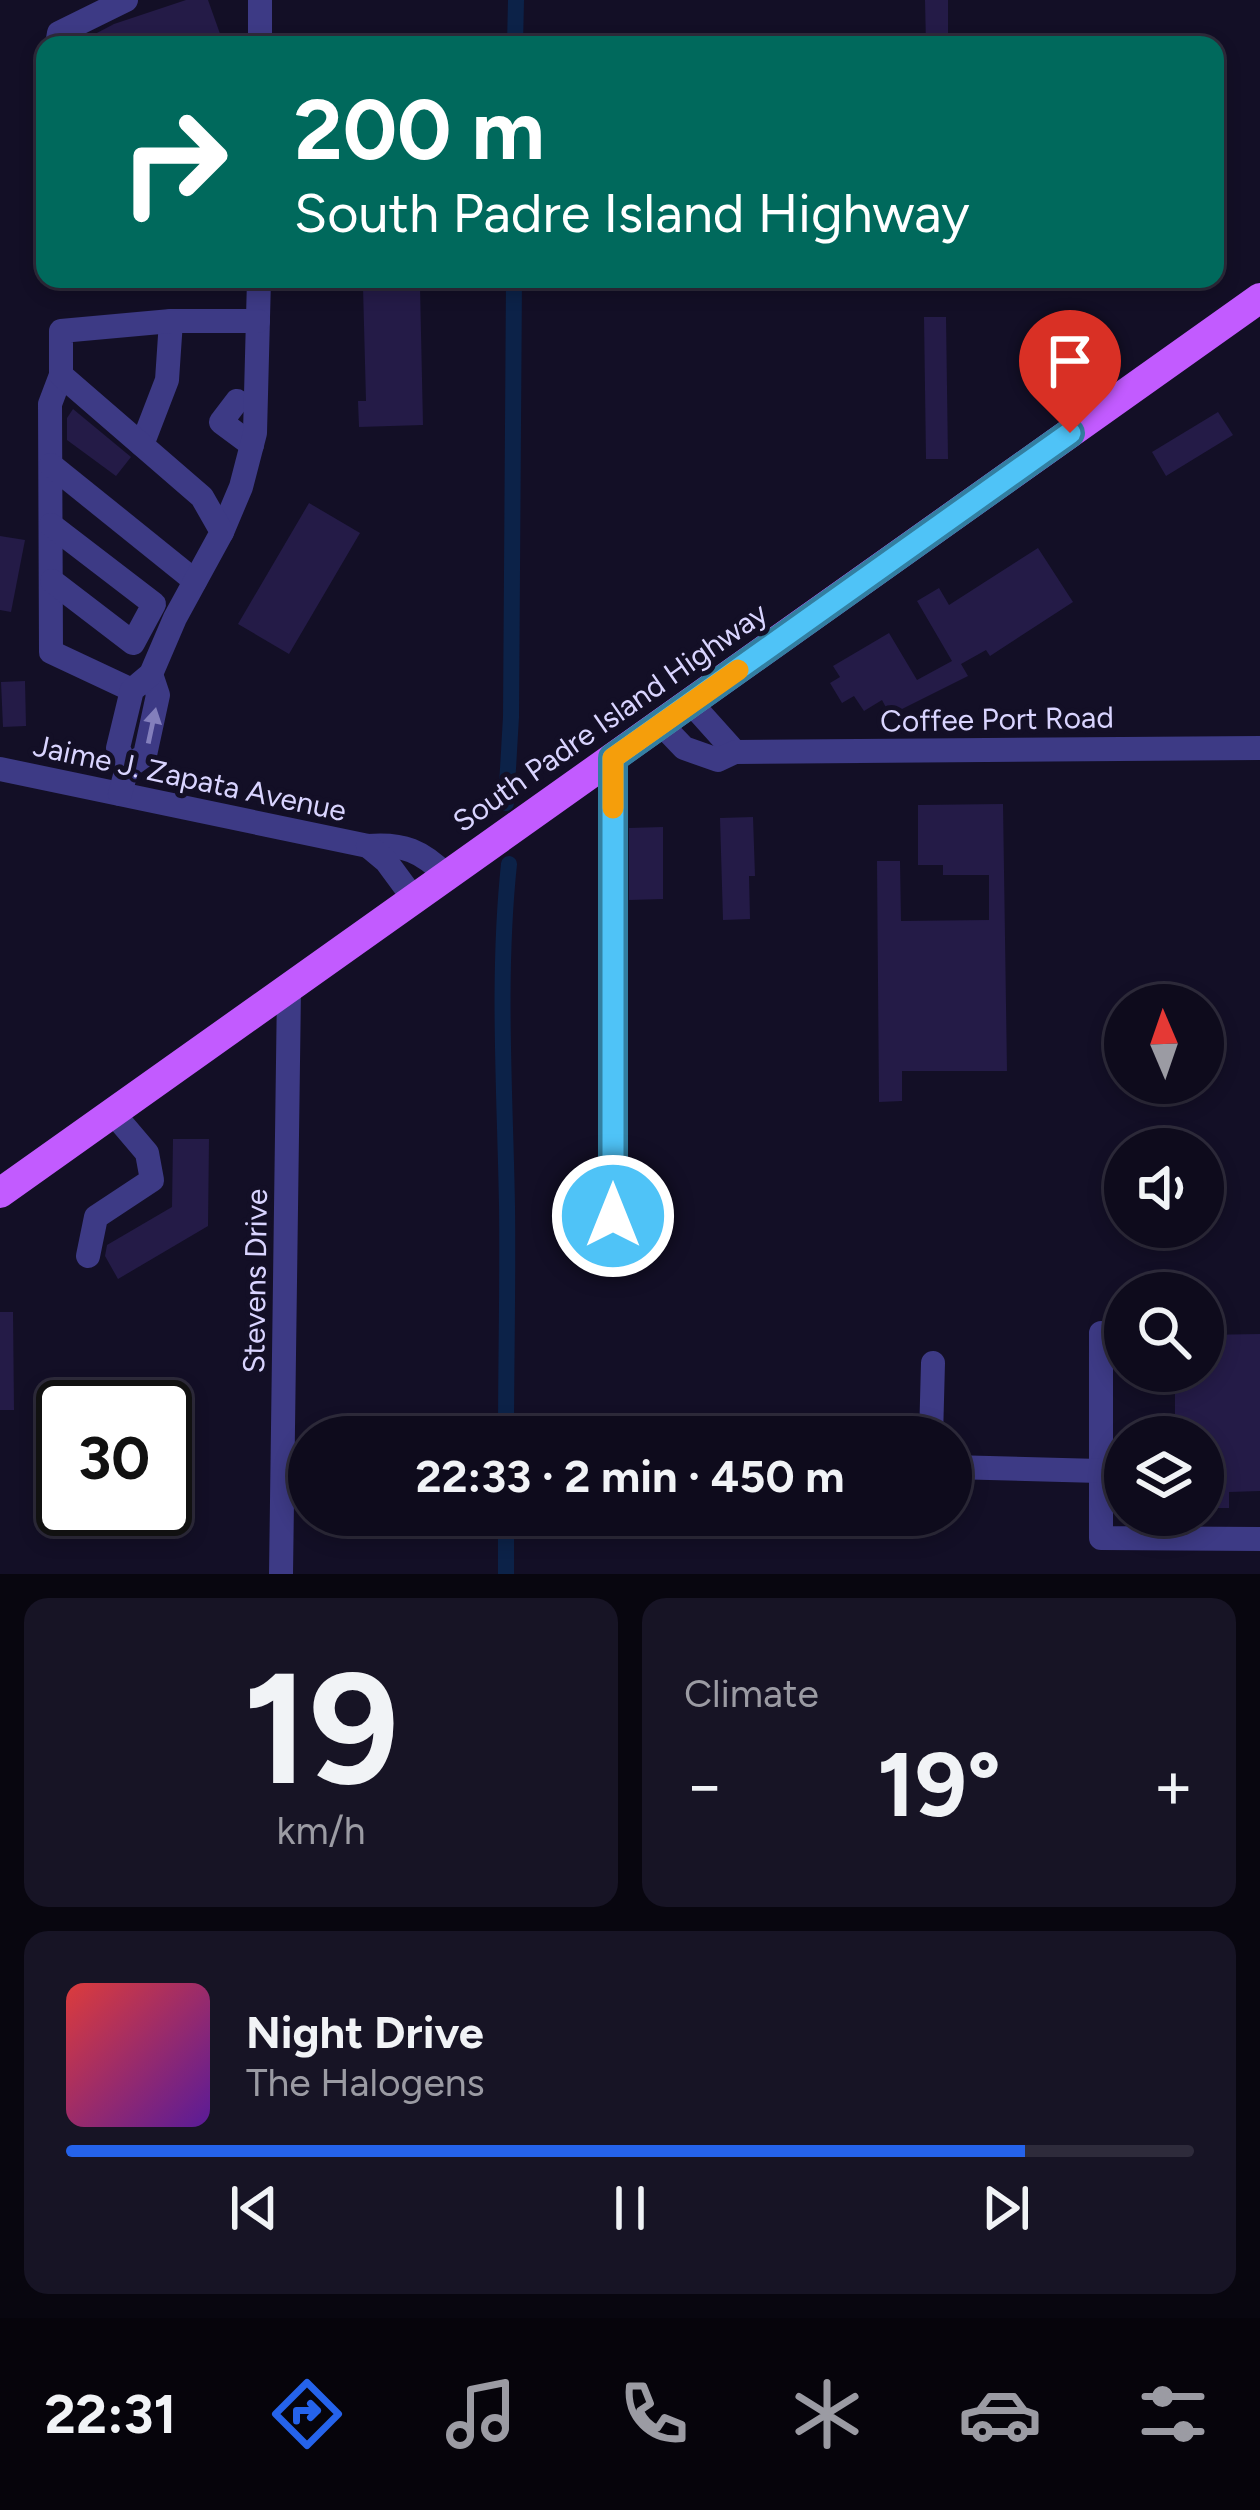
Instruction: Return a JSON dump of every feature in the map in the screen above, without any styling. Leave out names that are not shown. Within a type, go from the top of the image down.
[{"type":"main road","name":"South Padre Island Highway","points":[[0,1192],[1260,298]]},
{"type":"street","points":[[58,36],[126,0]]},
{"type":"street","points":[[260,0],[260,36]]},
{"type":"street","points":[[52,580],[133,643],[154,604],[223,532],[251,446],[260,288]]},
{"type":"street","points":[[121,794],[127,768],[146,755],[158,695],[142,682],[51,652],[50,404],[61,375],[61,331],[258,321]]},
{"type":"street","points":[[142,445],[167,380],[171,322]]},
{"type":"street","points":[[61,375],[202,497],[223,532]]},
{"type":"street","points":[[237,400],[221,422],[251,446]]},
{"type":"street","points":[[51,465],[185,573]]},
{"type":"street","points":[[51,525],[154,604]]},
{"type":"street","points":[[142,682],[185,573]]},
{"type":"street","points":[[691,703],[735,752]]},
{"type":"street","name":"Coffee Port Road","points":[[662,724],[684,748],[718,760],[735,752],[1260,748]]},
{"type":"street","points":[[613,758],[613,1216]]},
{"type":"street","name":"Jaime J. Zapata Avenue","points":[[0,769],[368,846],[394,844],[423,853],[447,876]]},
{"type":"street","name":"Jaime J. Zapata Avenue","points":[[368,846],[386,861],[414,899]]},
{"type":"street","name":"Stevens Drive","points":[[281,1574],[289,989]]},
{"type":"street","points":[[88,1256],[96,1217],[152,1180],[147,1154],[113,1112]]},
{"type":"street","points":[[1101,1333],[1100,1538],[1260,1539]]},
{"type":"street","points":[[932,1416],[933,1363]]},
{"type":"street","points":[[972,1468],[1100,1471]]},
{"type":"building","points":[[186,0],[208,0],[221,36],[91,36]]},
{"type":"building","points":[[925,0],[948,0],[948,36],[926,36]]},
{"type":"building","points":[[363,288],[420,288],[423,425],[359,427],[358,401],[366,401]]},
{"type":"building","points":[[924,317],[946,317],[948,459],[926,459]]},
{"type":"building","points":[[73,409],[131,457],[116,476],[67,440],[67,418]]},
{"type":"building","points":[[1218,412],[1233,435],[1166,476],[1152,452]]},
{"type":"building","points":[[309,503],[360,533],[289,654],[238,624]]},
{"type":"building","points":[[0,536],[25,540],[11,612],[0,610]]},
{"type":"building","points":[[1038,548],[1073,602],[990,656],[986,650],[961,664],[968,676],[890,715],[882,700],[864,711],[854,696],[842,703],[830,683],[840,677],[833,666],[889,633],[917,680],[952,661],[917,601],[939,588],[949,605]]},
{"type":"building","points":[[25,681],[26,726],[3,727],[1,682]]},
{"type":"building","points":[[1003,804],[1007,1071],[902,1071],[902,1101],[879,1102],[877,861],[900,861],[901,921],[989,920],[989,875],[943,875],[943,865],[918,865],[918,805]]},
{"type":"building","points":[[753,817],[755,876],[749,876],[750,919],[723,920],[720,818]]},
{"type":"building","points":[[663,827],[663,899],[629,900],[629,828]]},
{"type":"building","points":[[173,1139],[209,1139],[208,1226],[118,1279],[105,1256],[107,1245],[172,1207]]},
{"type":"building","points":[[0,1312],[13,1312],[14,1410],[0,1410]]},
{"type":"building","points":[[1260,1334],[1260,1491],[1229,1492],[1229,1508],[1224,1508],[1224,1416],[1175,1416],[1175,1392],[1224,1392],[1224,1335]]},
{"type":"waterway","points":[[515,36],[516,0]]},
{"type":"waterway","points":[[506,803],[511,717],[514,288]]},
{"type":"waterway","points":[[506,1416],[503,992],[509,864]]},
{"type":"waterway","points":[[506,1536],[506,1574]]},
{"type":"slow traffic","points":[[613,808],[613,758],[738,670]]},
{"type":"route","points":[[613,1216],[613,758],[1070,433]]}]
